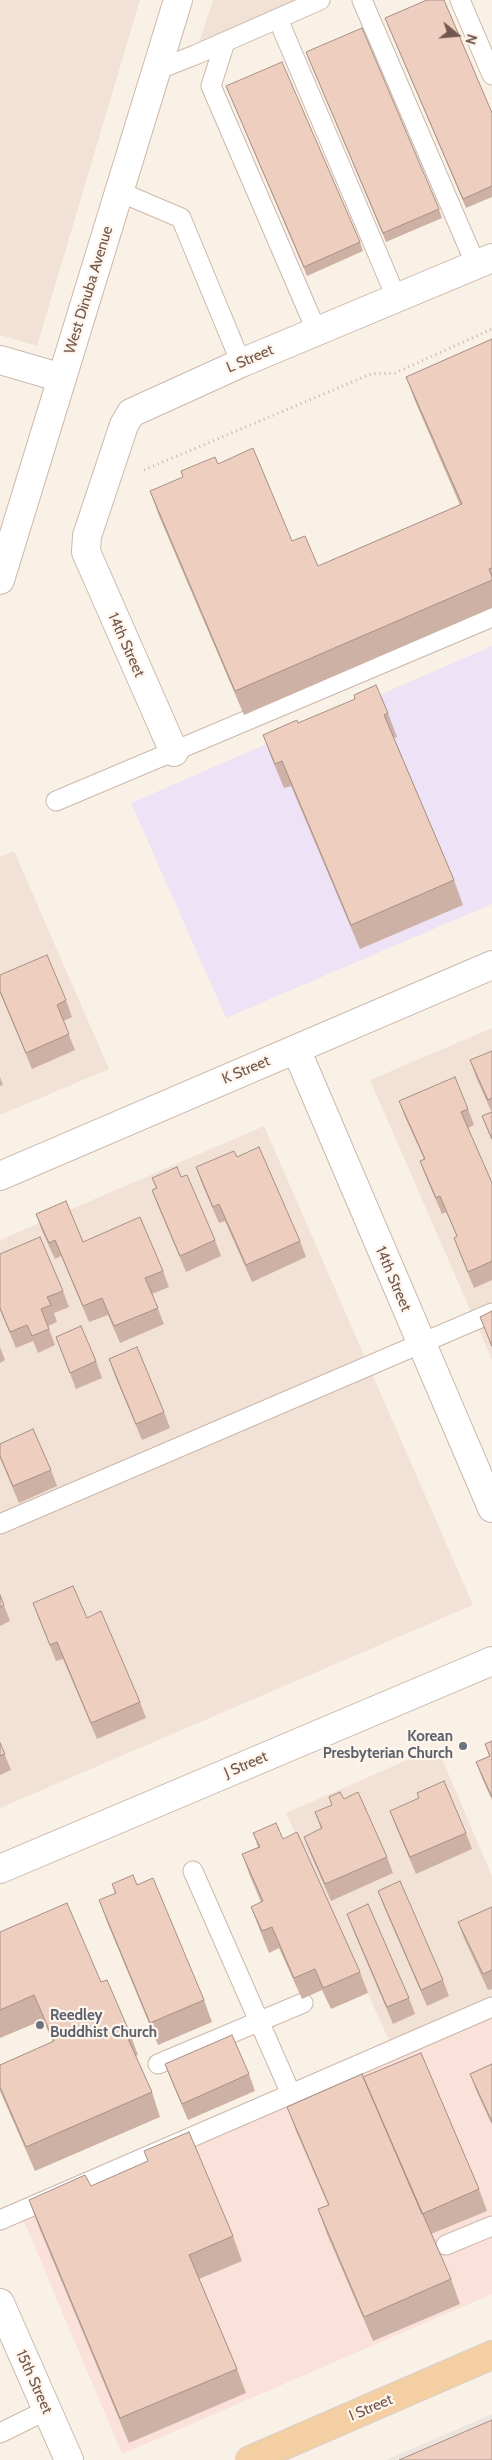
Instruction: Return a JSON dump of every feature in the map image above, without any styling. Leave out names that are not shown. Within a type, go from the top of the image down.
[{"type":"main road","name":"I Street","points":[[250,2460],[492,2356]]},
{"type":"street","name":"West Dinuba Avenue","points":[[0,580],[178,0]]},
{"type":"street","name":"L Street","points":[[88,536],[124,425],[131,413],[241,363],[484,262]]},
{"type":"street","points":[[0,360],[62,378]]},
{"type":"street","name":"14th Street","points":[[88,536],[86,552],[90,565],[174,752]]},
{"type":"street","name":"K Street","points":[[0,1176],[492,965]]},
{"type":"street","name":"14th Street","points":[[296,1049],[420,1344],[492,1508]]},
{"type":"street","name":"J Street","points":[[0,1869],[492,1661]]},
{"type":"street","name":"15th Street","points":[[0,2303],[68,2460]]},
{"type":"lane","points":[[157,70],[320,0]]},
{"type":"lane","points":[[362,0],[484,262]]},
{"type":"lane","points":[[460,0],[492,75]]},
{"type":"lane","points":[[278,19],[396,297]]},
{"type":"lane","points":[[225,42],[211,86],[317,332]]},
{"type":"lane","points":[[120,192],[181,218],[241,363]]},
{"type":"lane","points":[[56,801],[492,617]]},
{"type":"lane","points":[[0,1524],[492,1313]]},
{"type":"lane","points":[[192,1871],[290,2094]]},
{"type":"lane","points":[[158,2064],[303,2003]]},
{"type":"lane","points":[[0,2220],[492,2007]]},
{"type":"lane","points":[[446,2245],[492,2226]]},
{"type":"lane","points":[[0,2433],[47,2410]]},
{"type":"path","points":[[135,474],[371,374],[395,373],[492,329]]},
{"type":"shaded area","points":[[0,0],[140,0],[37,346],[0,335]]},
{"type":"shaded area","points":[[213,0],[320,0],[195,55]]},
{"type":"shaded area","points":[[492,646],[492,904],[226,1018],[131,803]]},
{"type":"shaded area","points":[[14,851],[109,1069],[0,1115],[0,857]]},
{"type":"shaded area","points":[[492,1028],[492,1360],[370,1080]]},
{"type":"shaded area","points":[[264,1126],[473,1605],[0,1808],[0,1240]]},
{"type":"shaded area","points":[[437,1747],[492,1876],[492,2007],[393,2049],[286,1813]]},
{"type":"shaded area","points":[[492,2007],[492,2294],[122,2454],[20,2212]]},
{"type":"shaded area","points":[[492,2414],[492,2460],[386,2460]]},
{"type":"building","points":[[427,0],[444,0],[492,113],[492,186],[463,199],[385,18]]},
{"type":"building","points":[[362,28],[439,209],[383,233],[306,52]]},
{"type":"building","points":[[282,62],[360,242],[304,267],[226,86]]},
{"type":"building","points":[[492,339],[492,568],[489,569],[492,580],[235,691],[150,491],[183,477],[181,471],[215,457],[218,464],[253,448],[292,541],[305,536],[318,566],[462,504],[406,377]]},
{"type":"building","points":[[376,685],[388,713],[384,715],[454,880],[351,925],[282,761],[275,764],[263,735],[297,720],[298,723],[355,699],[354,695]]},
{"type":"building","points":[[47,955],[66,1000],[57,1005],[69,1034],[26,1053],[0,991],[0,975]]},
{"type":"building","points":[[492,1051],[492,1098],[488,1100],[470,1060]]},
{"type":"building","points":[[455,1077],[468,1109],[461,1112],[492,1183],[492,1261],[468,1272],[454,1238],[457,1236],[440,1196],[436,1198],[420,1161],[425,1159],[399,1101]]},
{"type":"building","points":[[492,1112],[492,1139],[482,1116]]},
{"type":"building","points":[[259,1147],[300,1241],[246,1265],[219,1204],[213,1207],[196,1167],[234,1151],[237,1157]]},
{"type":"building","points":[[177,1167],[181,1177],[187,1175],[215,1240],[180,1256],[152,1190],[157,1188],[152,1178]]},
{"type":"building","points":[[66,1201],[83,1242],[140,1217],[163,1271],[145,1278],[158,1308],[114,1326],[102,1298],[83,1306],[55,1240],[49,1243],[36,1214]]},
{"type":"building","points":[[40,1237],[63,1291],[47,1297],[51,1305],[41,1309],[49,1329],[32,1336],[27,1325],[10,1332],[0,1308],[0,1254]]},
{"type":"building","points":[[492,1311],[492,1346],[480,1317]]},
{"type":"building","points":[[81,1326],[96,1361],[70,1373],[56,1337]]},
{"type":"building","points":[[137,1347],[164,1412],[136,1424],[109,1359]]},
{"type":"building","points":[[33,1429],[51,1470],[13,1486],[0,1456],[0,1444]]},
{"type":"building","points":[[73,1586],[87,1618],[101,1611],[140,1702],[91,1723],[57,1642],[50,1645],[33,1603]]},
{"type":"building","points":[[0,1595],[4,1605],[0,1607]]},
{"type":"building","points":[[492,1741],[492,1797],[476,1762],[490,1756],[485,1744]]},
{"type":"building","points":[[0,1743],[5,1754],[0,1756]]},
{"type":"building","points":[[444,1781],[466,1833],[410,1857],[390,1811],[419,1798],[417,1793]]},
{"type":"building","points":[[340,1792],[344,1799],[358,1792],[387,1857],[325,1884],[304,1837],[322,1828],[315,1812],[332,1805],[329,1797]]},
{"type":"building","points":[[276,1823],[283,1839],[297,1832],[360,1972],[323,1988],[315,1969],[294,1978],[272,1927],[262,1931],[251,1907],[263,1901],[242,1854],[260,1847],[253,1833]]},
{"type":"building","points":[[133,1875],[137,1885],[153,1878],[204,2000],[150,2023],[99,1900],[116,1893],[112,1884]]},
{"type":"building","points":[[400,1881],[443,1980],[421,1990],[378,1891]]},
{"type":"building","points":[[67,1903],[101,1982],[107,1980],[129,2031],[125,2032],[152,2092],[26,2147],[0,2087],[0,2065],[54,2041],[34,1995],[0,2010],[0,1932]]},
{"type":"building","points":[[368,1904],[409,1998],[387,2007],[347,1914]]},
{"type":"building","points":[[492,1907],[492,1970],[483,1974],[458,1922]]},
{"type":"building","points":[[232,2035],[249,2074],[182,2104],[165,2064]]},
{"type":"building","points":[[421,2053],[479,2189],[422,2214],[363,2077]]},
{"type":"building","points":[[492,2064],[492,2122],[470,2074]]},
{"type":"building","points":[[362,2074],[451,2279],[364,2317],[318,2209],[329,2205],[287,2107]]},
{"type":"building","points":[[189,2132],[233,2236],[189,2255],[237,2369],[120,2418],[29,2200],[85,2175],[91,2186],[148,2161],[144,2151]]},
{"type":"building","points":[[492,2420],[492,2460],[399,2460]]},
{"type":"place","name":"Korean Presbyterian Church","points":[[463,1746]]},
{"type":"place","name":"Reedley Buddhist Church","points":[[40,2025]]}]
